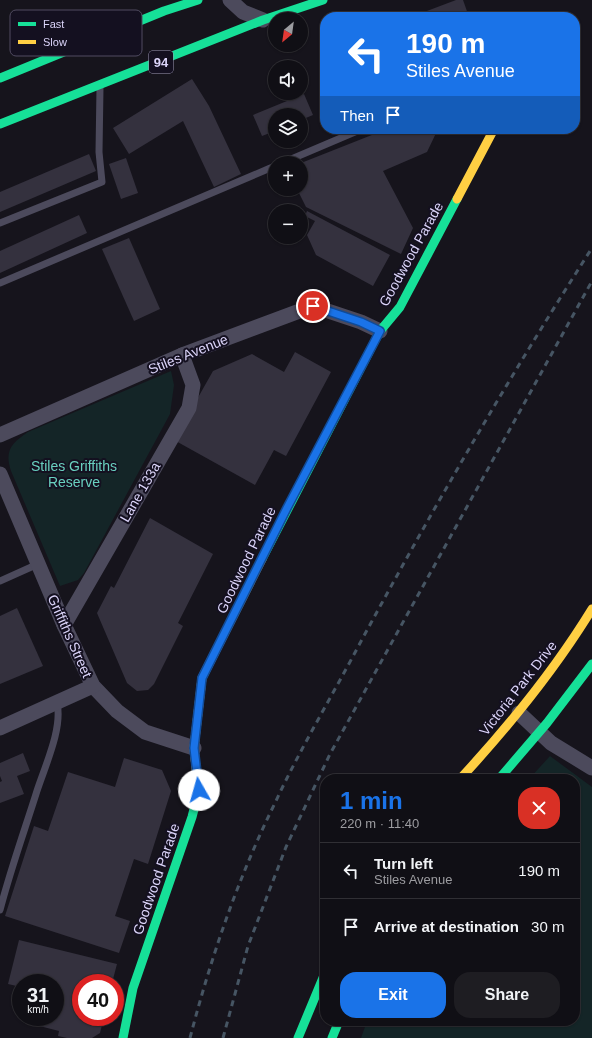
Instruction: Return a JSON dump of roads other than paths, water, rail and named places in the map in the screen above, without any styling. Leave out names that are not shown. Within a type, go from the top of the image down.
[{"type":"main road","points":[[142,20],[198,0]]},
{"type":"main road","name":"94","points":[[0,124],[263,20],[323,0]]},
{"type":"main road","points":[[0,78],[54,56]]},
{"type":"main road","name":"Goodwood Parade","points":[[124,1038],[133,988],[192,818],[199,790],[194,748],[202,678],[287,508],[380,331],[400,307],[491,134]]},
{"type":"main road","name":"Victoria Park Drive","points":[[465,774],[519,714],[558,661],[592,609]]},
{"type":"main road","points":[[504,774],[540,734],[592,664]]},
{"type":"main road","points":[[298,1038],[320,985]]},
{"type":"main road","points":[[332,1038],[337,1026]]},
{"type":"street","points":[[230,0],[243,12],[263,20]]},
{"type":"street","name":"Stiles Avenue","points":[[0,435],[182,355],[313,306],[361,322],[380,331]]},
{"type":"street","name":"Lane 133a","points":[[64,625],[189,408],[193,385],[182,355]]},
{"type":"street","name":"Griffiths Street","points":[[0,474],[64,625],[92,686],[117,711],[145,732],[194,748]]},
{"type":"street","points":[[0,728],[92,686]]},
{"type":"street","points":[[519,714],[540,734],[592,768]]},
{"type":"lane","points":[[0,223],[102,182],[99,152],[100,85]]},
{"type":"lane","points":[[298,156],[350,134]]},
{"type":"lane","points":[[0,283],[268,169]]},
{"type":"lane","points":[[0,581],[38,564]]},
{"type":"lane","points":[[0,910],[7,882],[54,738],[60,712],[57,703]]},
{"type":"lane","points":[[0,885],[7,882]]},
{"type":"railway","points":[[190,1038],[216,948],[237,889],[262,831],[295,763],[443,494],[531,345],[592,248]]},
{"type":"railway","points":[[321,774],[330,754],[592,281]]},
{"type":"railway","points":[[223,1038],[248,946],[286,847],[320,775]]},
{"type":"park label","name":"Stiles Griffiths Reserve","points":[[74,474]]}]
